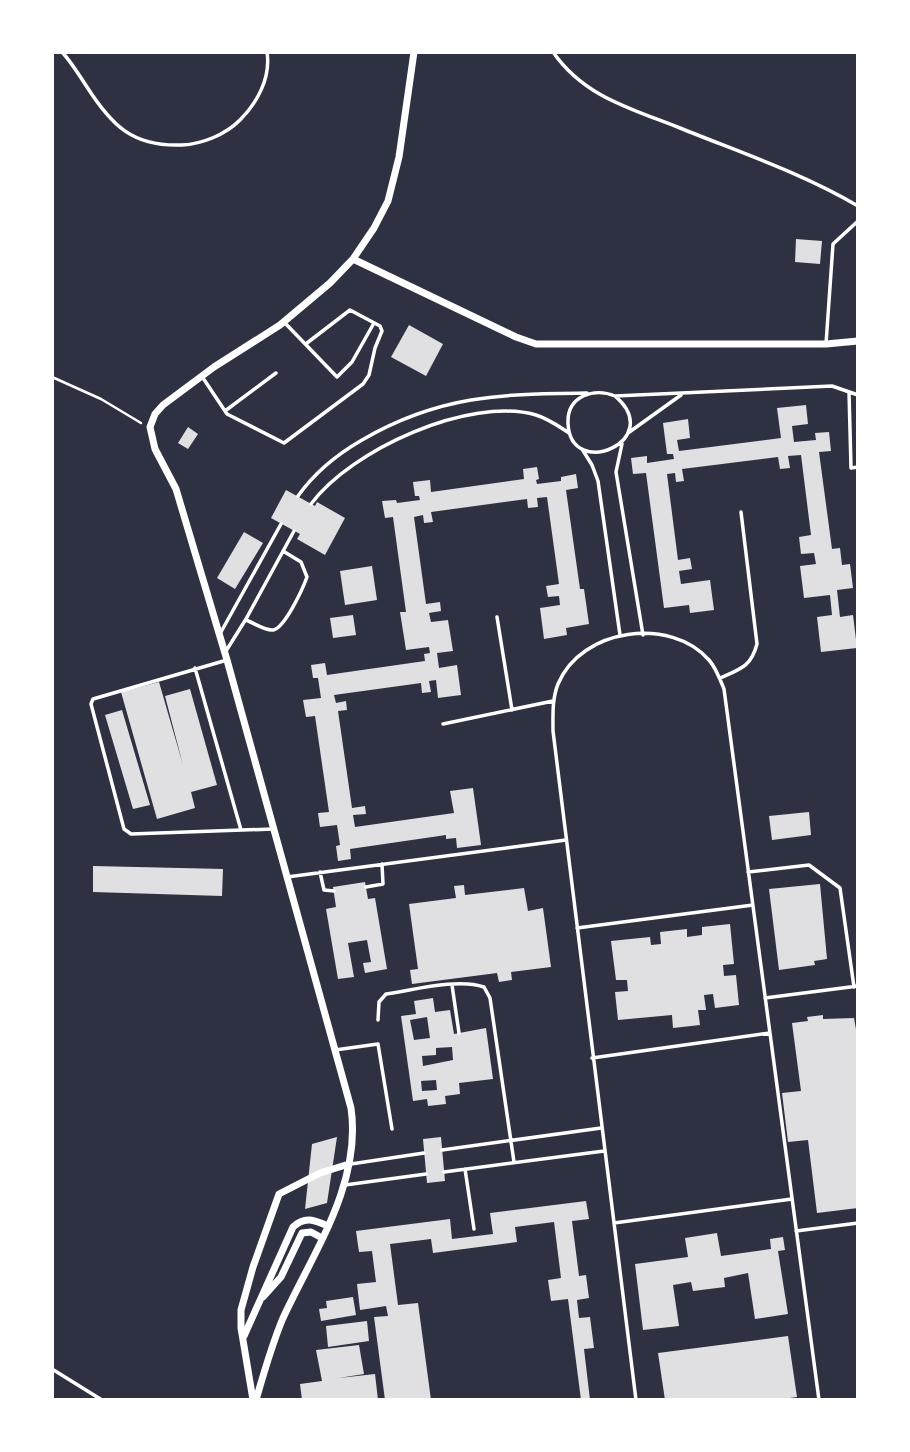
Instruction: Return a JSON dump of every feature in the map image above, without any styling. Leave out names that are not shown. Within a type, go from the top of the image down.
[{"type":"street","points":[[254,1399],[282,1320],[328,1226],[344,1185],[353,1146],[354,1125],[274,829],[176,489],[155,449],[150,427],[155,414],[163,405],[284,322],[330,283],[353,259],[388,201],[399,156],[414,52]]},
{"type":"street","points":[[353,259],[536,344],[826,344],[858,341]]},
{"type":"street","points":[[254,1399],[241,1310],[279,1194],[320,1173],[349,1164]]},
{"type":"street","points":[[243,1336],[293,1227],[299,1221],[309,1218],[328,1226]]},
{"type":"street","points":[[258,1303],[281,1276],[302,1233],[311,1232],[322,1238]]},
{"type":"lane","points":[[62,52],[117,127],[134,138],[163,146],[189,145],[209,140],[232,127],[258,97],[267,72],[267,52]]},
{"type":"lane","points":[[553,52],[574,79],[614,102],[821,186],[858,206]]},
{"type":"lane","points":[[826,344],[834,244],[837,238],[858,221]]},
{"type":"lane","points":[[202,376],[225,411],[279,443],[289,442],[310,423],[346,398],[369,375],[375,345],[382,331],[374,323],[348,311],[307,343]]},
{"type":"lane","points":[[284,322],[337,377],[352,362],[374,323]]},
{"type":"lane","points":[[225,411],[276,373]]},
{"type":"lane","points":[[615,396],[832,386],[858,395]]},
{"type":"lane","points":[[298,496],[330,460],[375,432],[426,410],[453,402],[500,395],[606,392],[622,402],[629,417],[627,435]]},
{"type":"lane","points":[[849,392],[851,468],[858,467]]},
{"type":"lane","points":[[570,434],[569,415],[572,406],[587,393]]},
{"type":"lane","points":[[578,445],[585,450],[601,453],[609,451],[683,394]]},
{"type":"lane","points":[[311,504],[326,485],[360,459],[432,424],[480,415],[519,412],[551,420],[570,434],[592,465],[598,481],[620,635]]},
{"type":"lane","points":[[622,442],[617,472],[643,635]]},
{"type":"lane","points":[[720,678],[744,667],[754,657],[757,644],[741,512]]},
{"type":"lane","points":[[218,636],[281,524]]},
{"type":"lane","points":[[274,829],[131,834],[124,828],[92,701],[225,657],[294,531]]},
{"type":"lane","points":[[246,620],[271,630],[285,620],[307,577],[301,562],[283,551]]},
{"type":"lane","points":[[497,617],[512,709]]},
{"type":"lane","points":[[636,1399],[553,731],[554,701],[559,681],[577,657],[596,643],[620,635],[672,637],[684,643],[711,662],[724,689],[819,1399]]},
{"type":"lane","points":[[195,668],[240,830]]},
{"type":"lane","points":[[443,724],[554,701]]},
{"type":"lane","points":[[287,877],[566,840]]},
{"type":"lane","points":[[366,887],[383,884],[383,864]]},
{"type":"lane","points":[[748,872],[809,865],[840,888],[856,986],[765,998]]},
{"type":"lane","points":[[320,872],[324,890],[334,891]]},
{"type":"lane","points":[[577,929],[753,905]]},
{"type":"lane","points":[[378,1020],[379,1002],[386,995],[472,983],[484,987],[490,998],[514,1162]]},
{"type":"lane","points":[[452,985],[459,1033]]},
{"type":"lane","points":[[592,1058],[770,1033]]},
{"type":"lane","points":[[335,1050],[378,1044],[392,1129]]},
{"type":"lane","points":[[442,1150],[601,1128]]},
{"type":"lane","points":[[444,1172],[604,1151]]},
{"type":"lane","points":[[349,1164],[424,1153]]},
{"type":"lane","points":[[465,1169],[474,1229]]},
{"type":"lane","points":[[344,1185],[426,1174]]},
{"type":"lane","points":[[613,1223],[792,1199]]},
{"type":"lane","points":[[796,1231],[858,1223]]},
{"type":"lane","points":[[52,1369],[102,1399]]},
{"type":"path","points":[[52,377],[150,427]]},
{"type":"building","points":[[796,239],[822,241],[820,264],[795,262]]},
{"type":"building","points":[[409,325],[443,344],[426,376],[391,357]]},
{"type":"building","points":[[806,405],[808,424],[792,426],[794,442],[816,440],[815,433],[829,432],[831,451],[819,452],[832,549],[840,548],[842,565],[850,564],[853,588],[837,590],[840,617],[853,615],[857,648],[821,652],[817,617],[832,615],[830,595],[804,598],[800,566],[816,564],[814,553],[801,554],[799,537],[811,535],[801,455],[788,456],[790,468],[780,469],[778,457],[682,469],[684,481],[676,482],[675,473],[667,474],[678,560],[690,558],[692,569],[679,571],[681,584],[710,580],[714,610],[690,613],[689,605],[664,608],[646,473],[633,474],[631,458],[647,456],[647,463],[674,459],[673,454],[667,454],[663,423],[688,419],[690,438],[677,440],[679,451],[781,438],[777,408]]},
{"type":"building","points":[[188,427],[198,434],[188,449],[178,443]]},
{"type":"building","points":[[537,467],[537,484],[561,481],[561,477],[576,474],[578,488],[566,490],[580,589],[584,589],[589,624],[566,628],[567,635],[544,639],[540,608],[560,605],[559,596],[548,597],[546,586],[559,584],[547,497],[537,498],[538,507],[528,508],[527,499],[431,512],[433,522],[424,523],[423,515],[414,517],[426,604],[440,602],[441,611],[429,613],[431,622],[448,620],[453,651],[437,653],[439,668],[457,665],[461,695],[438,698],[436,680],[429,681],[431,692],[422,693],[421,683],[334,695],[336,703],[346,701],[347,710],[338,711],[352,808],[365,806],[366,814],[353,815],[355,827],[454,813],[450,791],[473,788],[481,845],[457,848],[456,838],[446,839],[446,835],[350,849],[351,859],[338,861],[336,846],[340,845],[337,825],[320,827],[318,813],[329,812],[315,716],[306,717],[303,700],[321,698],[318,678],[313,678],[311,665],[325,663],[327,675],[425,661],[424,654],[430,653],[429,647],[406,650],[400,612],[406,612],[393,517],[385,518],[382,501],[396,500],[397,503],[420,500],[419,496],[415,496],[413,482],[430,480],[431,492],[524,479],[523,469]]},
{"type":"building","points":[[286,490],[315,506],[317,502],[345,518],[325,555],[297,539],[300,534],[271,518]]},
{"type":"building","points":[[244,532],[263,543],[235,589],[217,578]]},
{"type":"building","points":[[372,566],[377,600],[345,605],[340,571]]},
{"type":"building","points":[[353,615],[356,635],[333,638],[330,618]]},
{"type":"building","points":[[159,682],[183,765],[165,696],[190,689],[217,785],[191,792],[195,808],[157,819],[121,692]]},
{"type":"building","points":[[122,710],[150,805],[133,809],[105,715]]},
{"type":"building","points":[[809,812],[811,835],[772,840],[769,816]]},
{"type":"building","points":[[93,866],[223,869],[222,896],[93,892]]},
{"type":"building","points":[[365,882],[368,899],[375,898],[387,969],[365,973],[363,963],[371,962],[367,940],[348,943],[354,977],[338,979],[326,909],[336,907],[333,887]]},
{"type":"building","points":[[820,884],[827,959],[814,961],[815,965],[779,970],[769,889]]},
{"type":"building","points":[[464,885],[465,895],[524,888],[528,911],[543,908],[551,967],[511,972],[512,980],[499,982],[497,973],[412,984],[410,970],[418,969],[409,904],[456,898],[454,886]]},
{"type":"building","points":[[730,924],[734,964],[723,965],[724,976],[736,975],[739,1005],[715,1008],[713,994],[704,995],[706,1010],[698,1010],[700,1025],[673,1028],[672,1015],[618,1020],[615,992],[628,991],[627,980],[616,980],[611,941],[650,937],[651,945],[661,944],[660,932],[687,929],[687,937],[702,935],[702,927]]},
{"type":"building","points":[[433,998],[435,1012],[450,1010],[454,1034],[486,1028],[493,1079],[459,1083],[460,1094],[445,1096],[446,1104],[428,1106],[427,1099],[413,1101],[401,1016],[416,1014],[414,1001]],"holes":[[[427,1017],[430,1038],[414,1040],[410,1020]],[[452,1047],[453,1060],[423,1066],[422,1056],[436,1055],[436,1048]],[[436,1080],[437,1090],[422,1091],[421,1081]]]},
{"type":"building","points":[[823,1015],[823,1019],[854,1018],[858,1041],[858,1208],[817,1213],[808,1140],[788,1142],[782,1093],[801,1091],[792,1023]]},
{"type":"building","points":[[337,1137],[327,1203],[305,1209],[312,1144]]},
{"type":"building","points":[[441,1137],[445,1181],[427,1183],[423,1139]]},
{"type":"building","points":[[586,1201],[589,1219],[572,1221],[579,1276],[586,1275],[589,1298],[577,1300],[579,1318],[590,1317],[594,1348],[584,1349],[590,1400],[581,1400],[568,1299],[551,1301],[548,1280],[561,1278],[554,1222],[515,1227],[517,1242],[433,1253],[431,1239],[390,1244],[398,1305],[418,1303],[431,1400],[385,1400],[374,1317],[388,1316],[386,1306],[360,1310],[357,1284],[376,1282],[372,1251],[359,1252],[356,1231],[450,1219],[452,1239],[493,1234],[490,1213]]},
{"type":"building","points":[[717,1233],[721,1256],[771,1249],[770,1239],[783,1237],[785,1250],[778,1251],[788,1314],[755,1319],[748,1273],[724,1278],[725,1287],[693,1291],[691,1282],[673,1285],[679,1326],[643,1330],[635,1264],[688,1257],[685,1238]]},
{"type":"building","points":[[353,1297],[356,1315],[321,1321],[319,1309],[327,1308],[326,1301]]},
{"type":"building","points":[[367,1321],[369,1341],[328,1347],[326,1326]]},
{"type":"building","points":[[788,1336],[797,1397],[775,1400],[665,1400],[658,1353]]},
{"type":"building","points":[[359,1345],[364,1374],[339,1378],[375,1374],[378,1400],[302,1400],[300,1384],[322,1381],[316,1350]]}]
